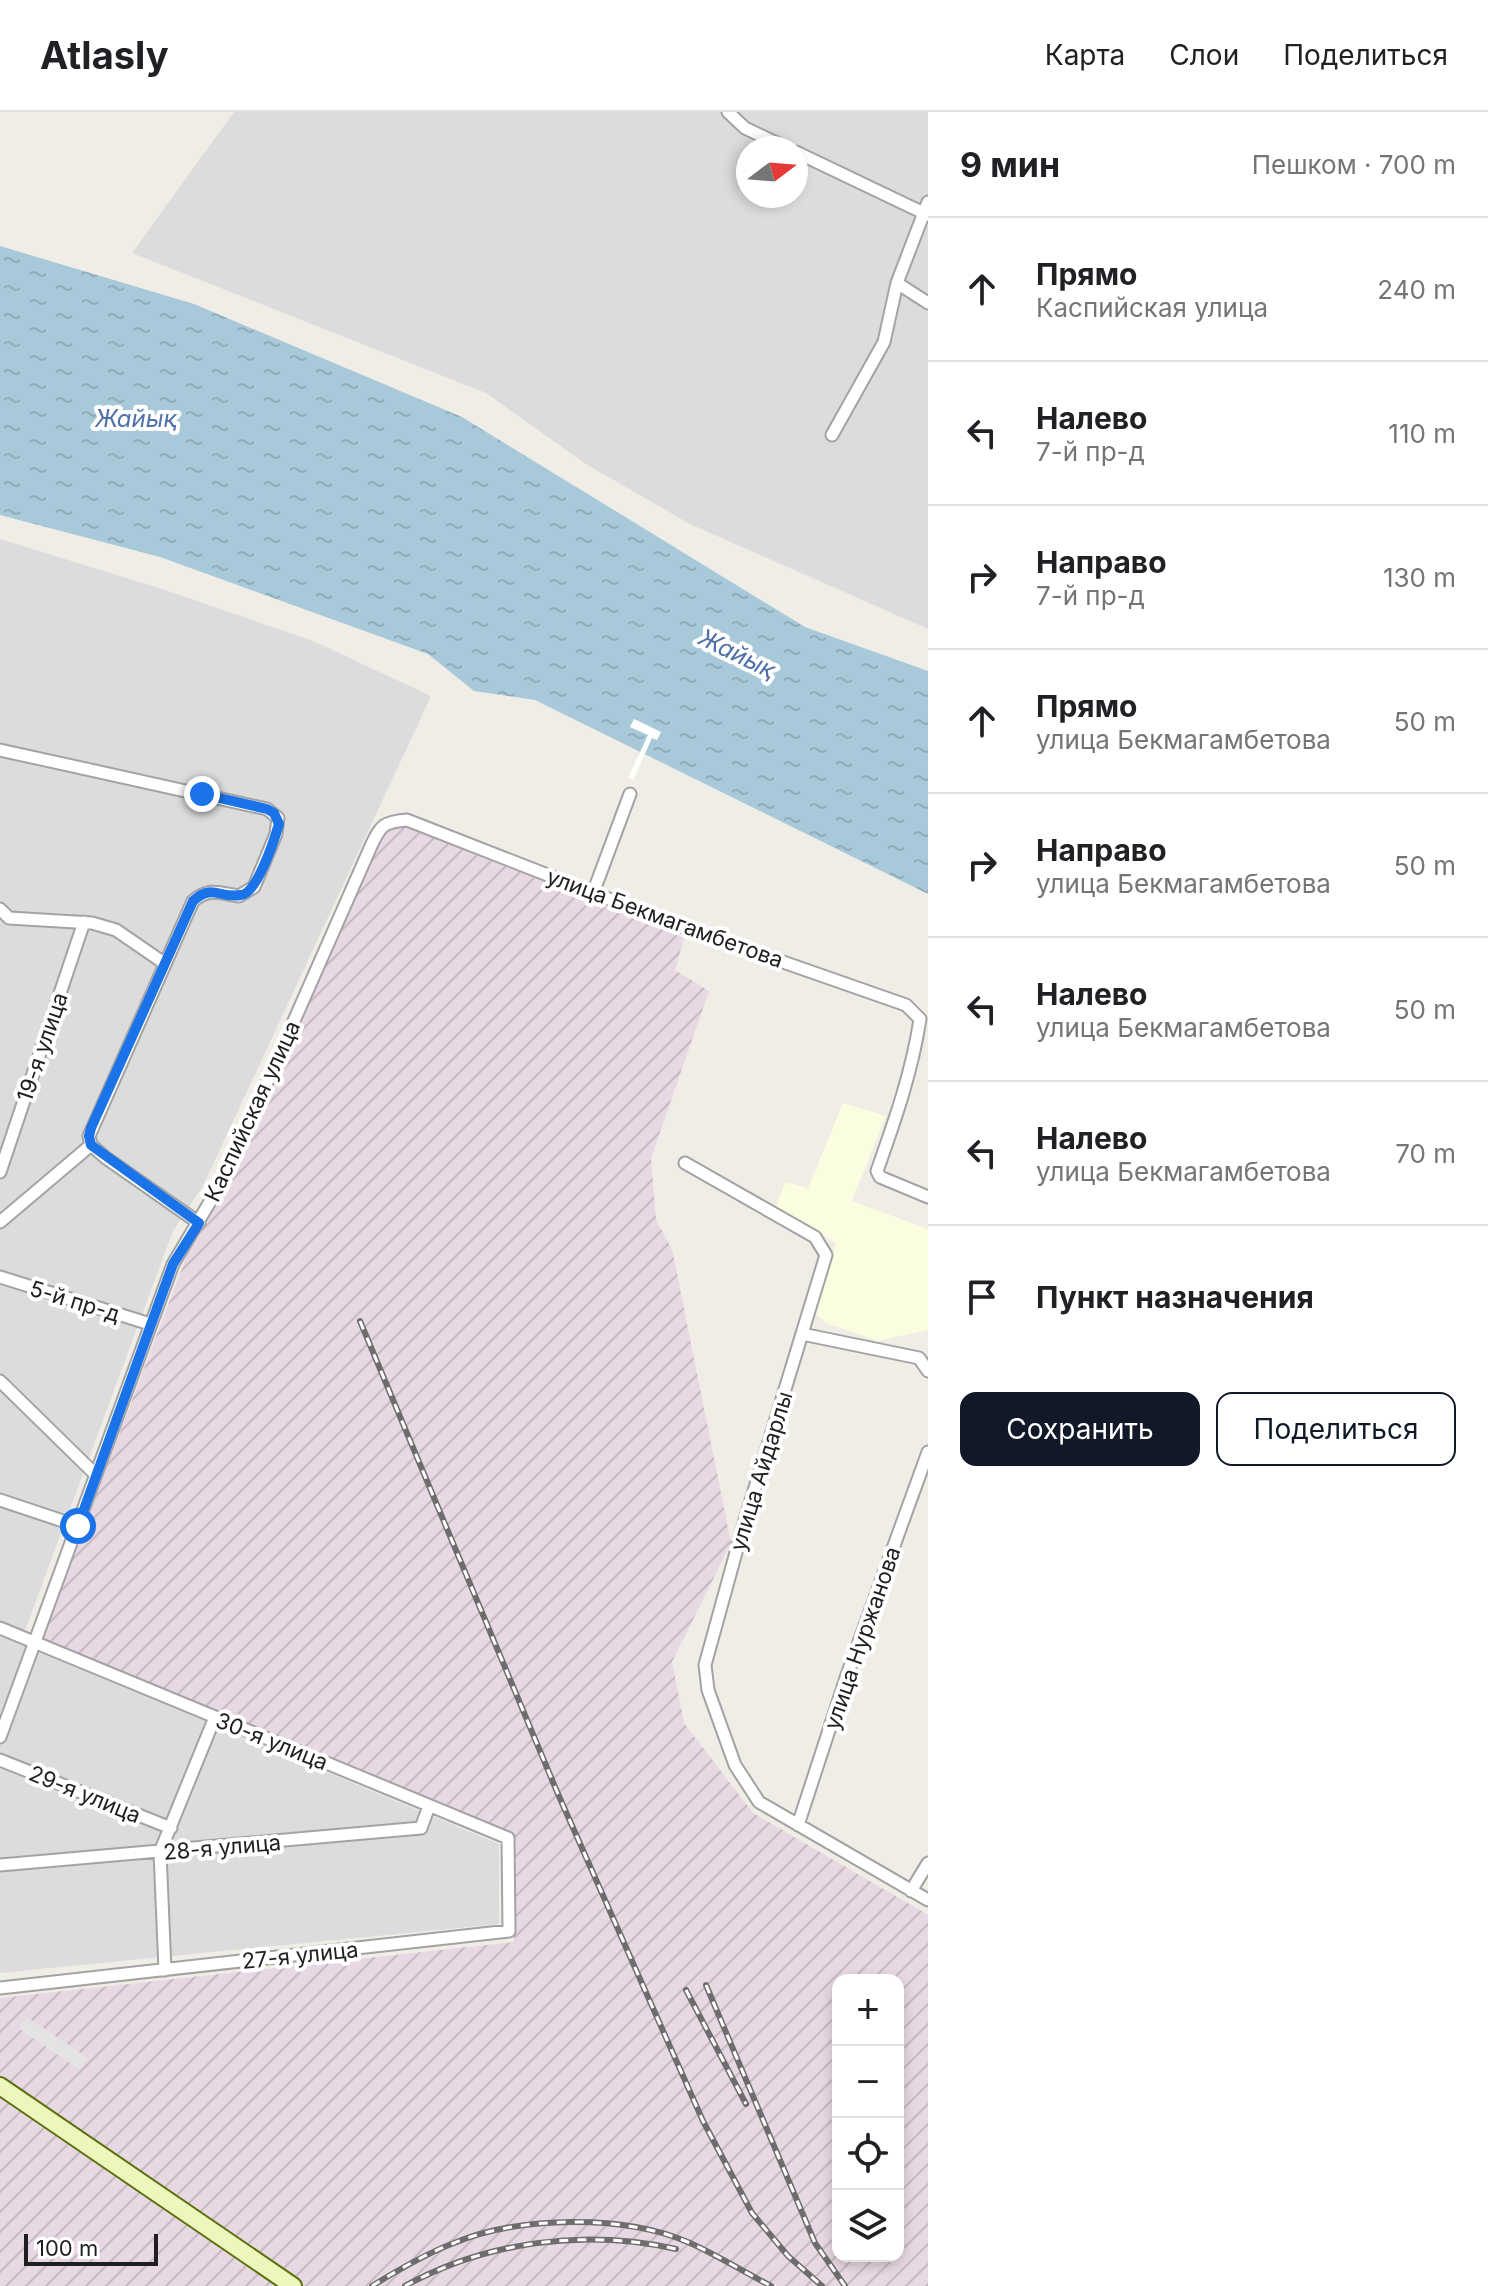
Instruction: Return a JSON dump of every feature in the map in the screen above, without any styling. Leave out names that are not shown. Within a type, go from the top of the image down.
[{"type":"street","points":[[728,112],[745,128],[762,136]]},
{"type":"street","points":[[808,157],[926,210],[897,283],[884,342],[832,435]]},
{"type":"street","points":[[897,283],[928,303]]},
{"type":"street","points":[[0,750],[274,813],[279,824],[254,887],[239,896],[203,892],[193,901],[89,1136],[91,1145],[199,1223]]},
{"type":"street","points":[[593,893],[630,794]]},
{"type":"street","name":"улица Бекмагамбетова","points":[[407,820],[660,919],[906,1005],[920,1019],[906,1089],[877,1171],[880,1177],[928,1197]]},
{"type":"street","name":"Каспийская улица","points":[[0,1737],[173,1264],[227,1173],[380,827],[390,821],[407,820]]},
{"type":"street","points":[[0,909],[9,918],[84,922],[116,930],[164,963]]},
{"type":"street","name":"19-я улица","points":[[0,1172],[84,922]]},
{"type":"street","points":[[0,1222],[91,1145]]},
{"type":"street","name":"улица Айдарлы","points":[[685,1163],[815,1237],[826,1255],[743,1527],[705,1665],[708,1690],[735,1765],[759,1802],[928,1900]]},
{"type":"street","name":"5-й пр-д","points":[[0,1277],[150,1324]]},
{"type":"street","points":[[802,1334],[923,1357],[928,1371]]},
{"type":"street","points":[[0,1381],[96,1475]]},
{"type":"street","name":"улица Нуржанова","points":[[798,1825],[847,1675],[928,1452]]},
{"type":"street","points":[[0,1500],[78,1526]]},
{"type":"street","name":"30-я улица","points":[[0,1628],[508,1838]]},
{"type":"street","name":"29-я улица","points":[[165,1970],[160,1852],[215,1717]]},
{"type":"street","name":"29-я улица","points":[[0,1760],[171,1828]]},
{"type":"street","name":"28-я улица","points":[[0,1865],[421,1828],[429,1806]]},
{"type":"street","name":"27-я улица","points":[[0,1988],[509,1931],[508,1838]]},
{"type":"street","points":[[911,1891],[928,1863]]},
{"type":"street","points":[[0,2086],[293,2286]]},
{"type":"shaded area","points":[[234,112],[928,112],[928,629],[690,524],[586,464],[486,393],[132,253]]},
{"type":"shaded area","points":[[0,539],[162,589],[313,641],[431,696],[203,1186],[173,1231],[20,1644],[499,1844],[499,1924],[0,1973]]},
{"type":"shaded area","points":[[400,824],[684,938],[675,970],[709,991],[651,1158],[656,1220],[672,1249],[731,1543],[672,1662],[684,1723],[753,1813],[928,1915],[928,2286],[0,2286],[0,1998],[514,1942],[515,1835],[41,1641],[190,1247],[231,1176],[387,827]]},
{"type":"shaded area","points":[[843,1103],[886,1116],[852,1201],[928,1229],[928,1330],[878,1341],[826,1323],[816,1314],[836,1243],[776,1207],[785,1182],[808,1188]]},
{"type":"shaded area","points":[[27,2017],[88,2058],[80,2070],[19,2029]]},
{"type":"water","name":"Жайық","points":[[0,246],[194,304],[462,417],[805,627],[928,671],[928,894],[535,700],[474,691],[428,654],[160,557],[0,515]]},
{"type":"pier","points":[[634,719],[661,732],[657,740],[652,738],[633,780],[628,778],[648,735],[630,727]]},
{"type":"railway","points":[[360,1321],[558,1794],[703,2121],[752,2213],[788,2256],[822,2286]]},
{"type":"railway","points":[[706,1985],[815,2243],[845,2286]]},
{"type":"railway","points":[[686,1990],[746,2104]]},
{"type":"railway","points":[[372,2286],[433,2252],[480,2234],[540,2223],[572,2222],[635,2227],[664,2234],[690,2243],[771,2286]]},
{"type":"railway","points":[[405,2286],[469,2258],[537,2243],[607,2240],[676,2249]]},
{"type":"route","points":[[78,1526],[173,1264],[199,1223],[91,1145],[91,1128],[193,901],[203,892],[239,896],[254,887],[279,824],[278,818],[267,809],[202,794]]}]
